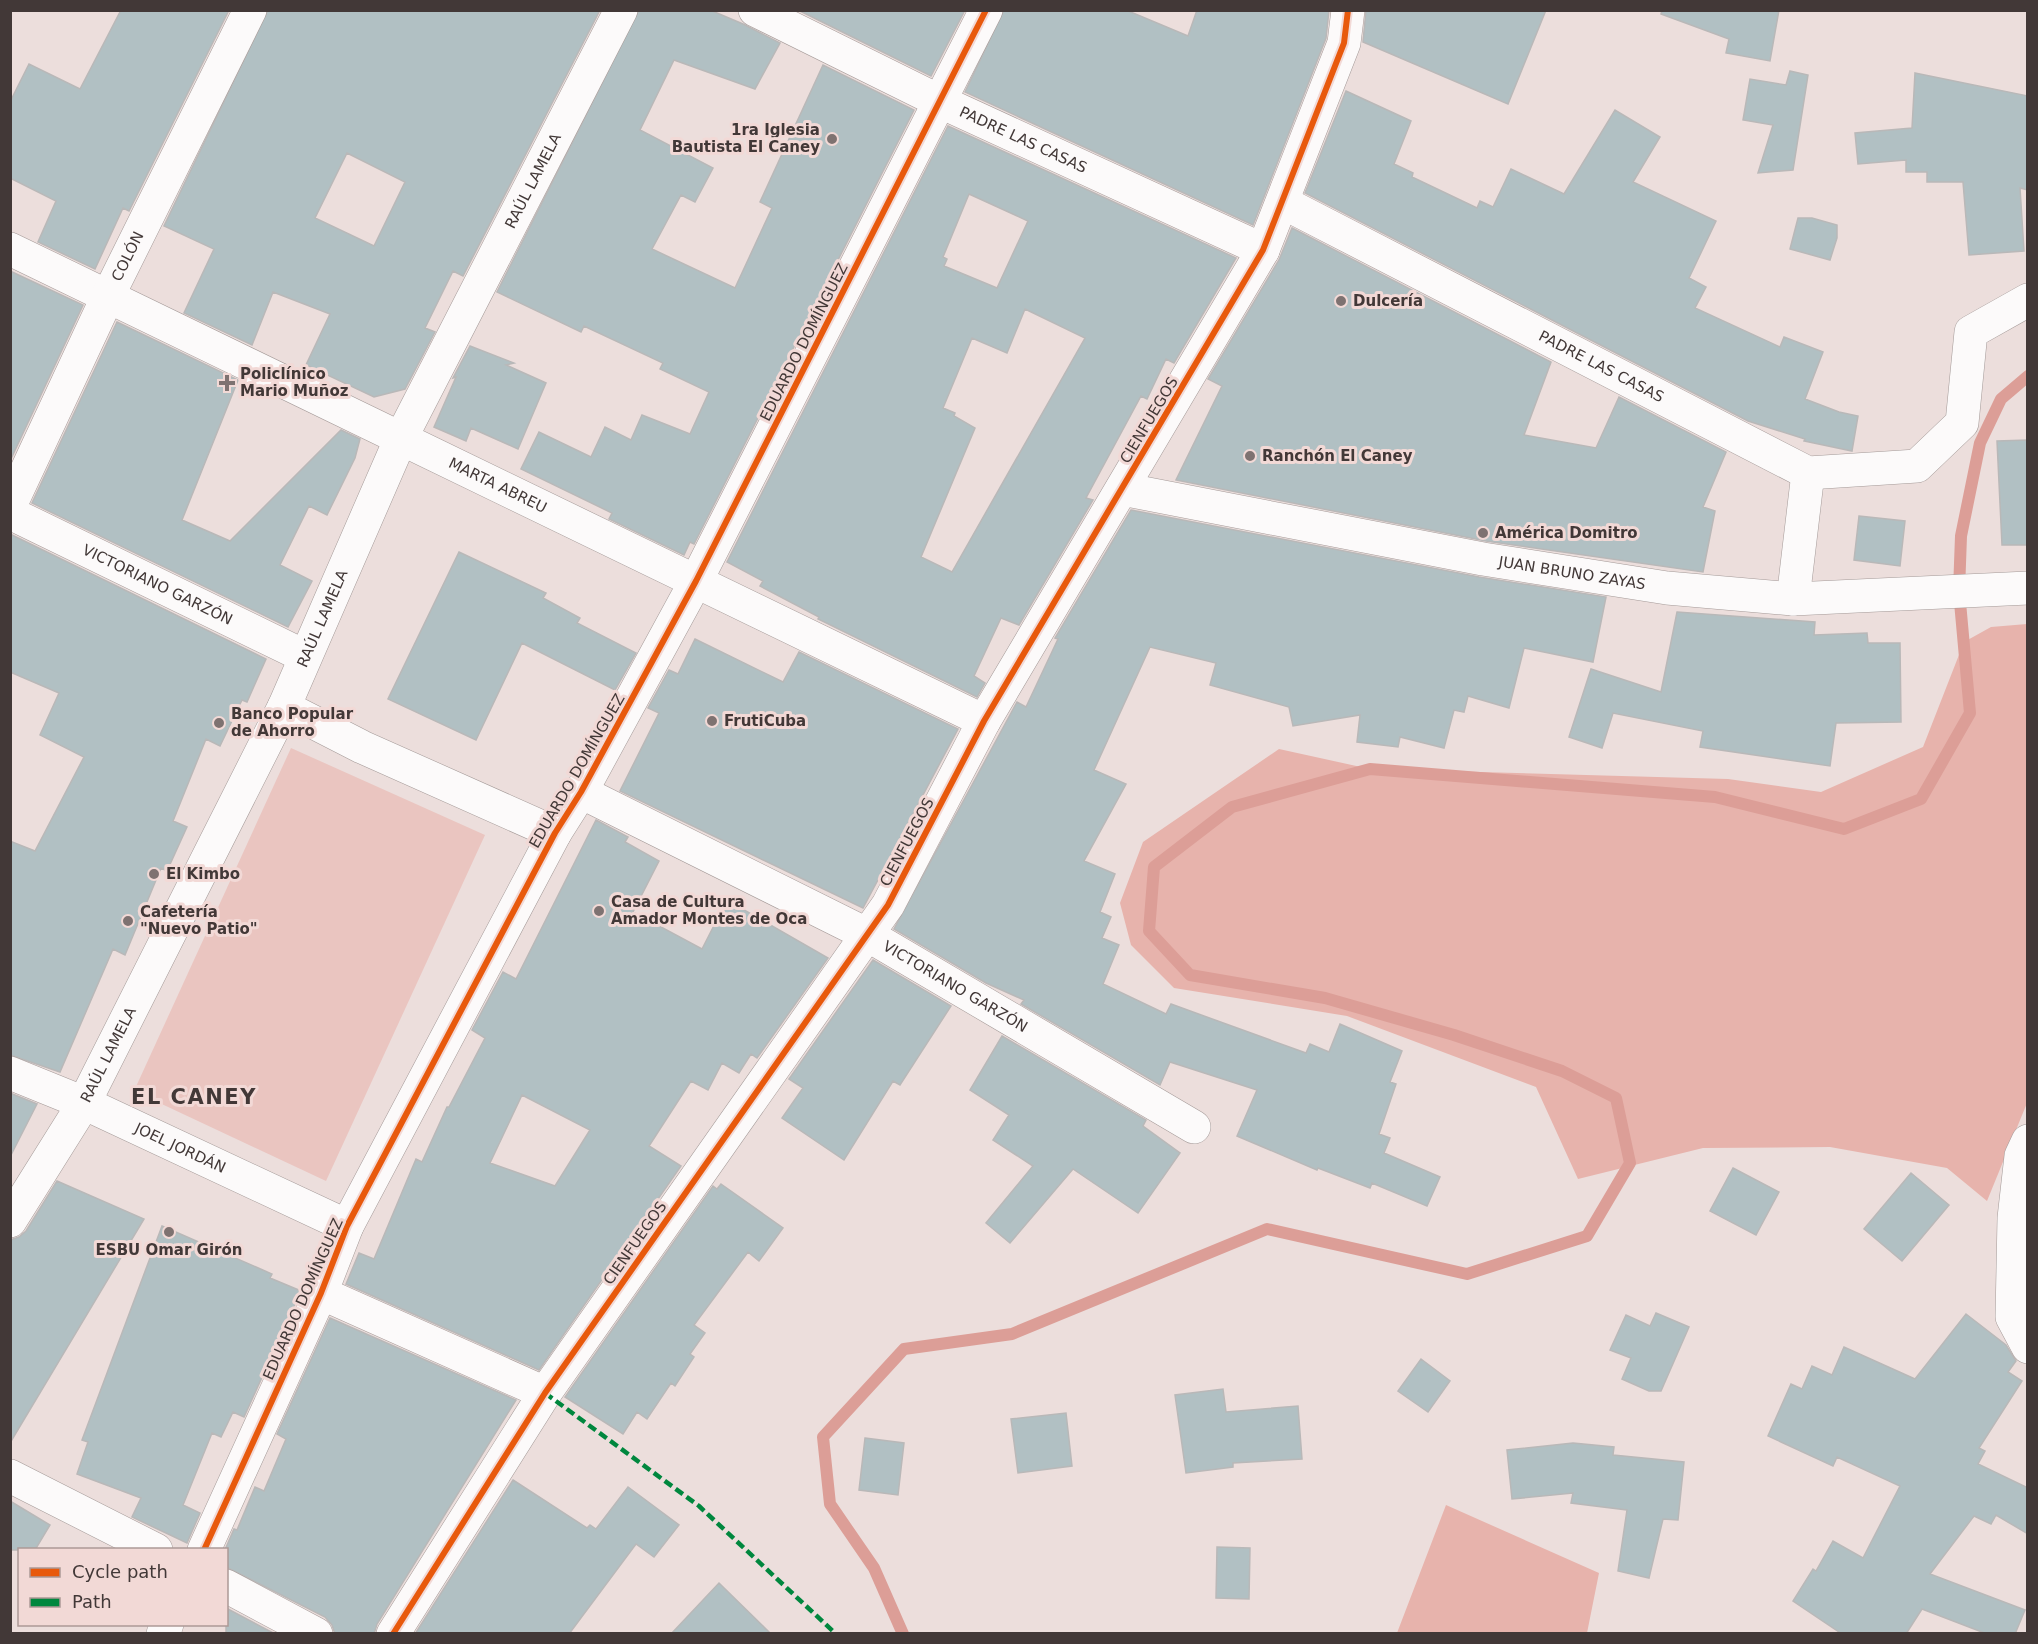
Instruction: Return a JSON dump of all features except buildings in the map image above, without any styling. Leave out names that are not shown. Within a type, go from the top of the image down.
[{"type":"street","name":"COLÓN","points":[[10,506],[108,296],[250,10]]},
{"type":"street","name":"RAÚL LAMELA","points":[[10,1221],[84,1103],[284,707],[304,656],[401,438],[621,10]]},
{"type":"street","name":"PADRE LAS CASAS","points":[[755,10],[939,101],[1263,250]]},
{"type":"street","name":"EDUARDO DOMÍNGUEZ","points":[[205,1548],[321,1293],[347,1226],[555,833],[581,792],[696,581],[986,10]]},
{"type":"street","name":"CIENFUEGOS","points":[[393,1634],[545,1393],[888,905],[984,721],[1263,250],[1284,203],[1344,44],[1348,10]]},
{"type":"street","name":"PADRE LAS CASAS","points":[[1284,203],[1808,473]]},
{"type":"street","name":"MARTA ABREU","points":[[10,249],[984,721]]},
{"type":"street","points":[[1793,599],[1808,473],[1917,466],[1962,423],[1971,332],[2028,300]]},
{"type":"street","name":"JUAN BRUNO ZAYAS","points":[[1122,489],[1483,559],[1667,588],[1793,599],[2028,588]]},
{"type":"street","name":"VICTORIANO GARZÓN","points":[[10,513],[304,656]]},
{"type":"street","points":[[284,707],[362,747],[555,833]]},
{"type":"street","name":"VICTORIANO GARZÓN","points":[[581,792],[866,934],[1194,1127]]},
{"type":"street","name":"JOEL JORDÁN","points":[[10,1073],[84,1103],[347,1226]]},
{"type":"street","points":[[2028,1141],[2021,1156],[2014,1218],[2012,1317],[2028,1347]]},
{"type":"street","points":[[321,1293],[545,1393]]},
{"type":"street","points":[[10,1476],[152,1548]]},
{"type":"street","points":[[228,1587],[316,1634]]},
{"type":"shaded area","points":[[2027,624],[2027,1103],[1987,1201],[1947,1168],[1830,1147],[1703,1148],[1578,1179],[1536,1087],[1347,1016],[1174,988],[1131,945],[1120,903],[1143,842],[1279,749],[1370,769],[1728,779],[1821,792],[1923,747],[1964,642],[1991,627]]},
{"type":"shaded area","points":[[291,748],[485,835],[326,1181],[134,1091]]},
{"type":"shaded area","points":[[1446,1505],[1599,1573],[1587,1633],[1397,1633]]},
{"type":"waterway","points":[[903,1634],[874,1568],[830,1504],[823,1437],[904,1349],[1012,1334],[1267,1229],[1467,1274],[1587,1236],[1630,1163],[1616,1098],[1562,1071],[1454,1035],[1325,998],[1190,975],[1149,931],[1154,867],[1232,807],[1370,769],[1715,797],[1844,829],[1921,799],[1970,713],[1959,591],[1961,536],[1980,443],[2001,399],[2028,376]]},
{"type":"marked path","points":[[545,1393],[699,1506],[836,1634]]},
{"type":"cycle path","points":[[205,1548],[321,1293],[347,1226],[555,833],[581,792],[696,581],[986,10]]},
{"type":"cycle path","points":[[393,1634],[545,1393],[888,905],[984,721],[1263,250],[1344,43],[1348,10]]},
{"type":"place","name":"1ra Iglesia Bautista El Caney","points":[[832,139]]},
{"type":"place","name":"Dulcería","points":[[1341,301]]},
{"type":"place","name":"Policlínico Mario Muñoz","points":[[227,383]]},
{"type":"place","name":"Ranchón El Caney","points":[[1250,456]]},
{"type":"place","name":"América Domitro","points":[[1483,533]]},
{"type":"place","name":"FrutiCuba","points":[[712,721]]},
{"type":"place","name":"Banco Popular de Ahorro","points":[[219,723]]},
{"type":"place","name":"El Kimbo","points":[[154,874]]},
{"type":"place","name":"Casa de Cultura Amador Montes de Oca","points":[[599,911]]},
{"type":"place","name":"Cafetería \"Nuevo Patio\"","points":[[128,921]]},
{"type":"place","name":"ESBU Omar Girón","points":[[169,1232]]},
{"type":"district","name":"EL CANEY","points":[[194,1097]]}]
